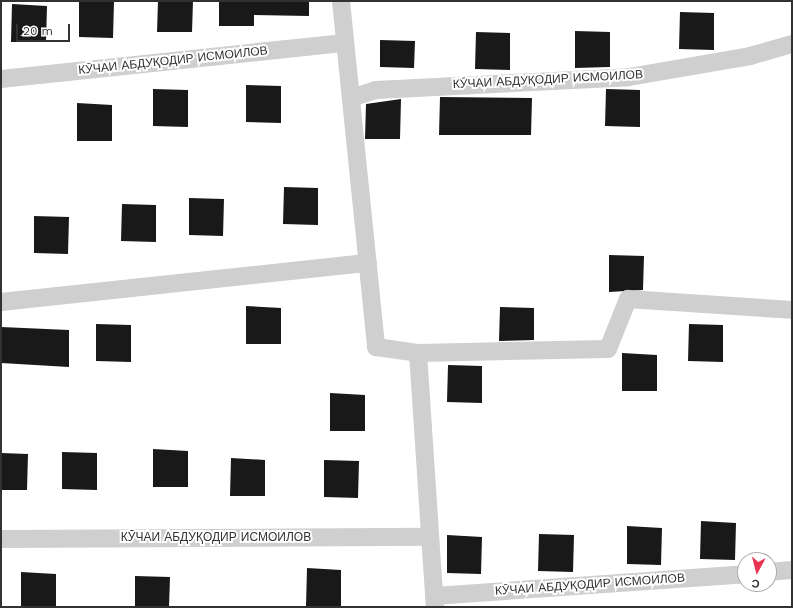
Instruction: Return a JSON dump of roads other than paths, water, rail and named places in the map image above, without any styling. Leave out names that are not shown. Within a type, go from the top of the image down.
[{"type":"street","points":[[341,1],[376,347],[418,353],[608,349],[628,299],[792,310]]},
{"type":"street","name":"КӮЧАИ АБДУҚОДИР ИСМОИЛОВ","points":[[1,79],[345,43]]},
{"type":"street","name":"КӮЧАИ АБДУҚОДИР ИСМОИЛОВ","points":[[351,98],[376,90],[629,77],[750,56],[792,44]]},
{"type":"street","points":[[1,302],[368,264]]},
{"type":"street","name":"КӮЧАИ АБДУҚОДИР ИСМОИЛОВ","points":[[418,353],[435,602],[737,575]]},
{"type":"street","name":"КӮЧАИ АБДУҚОДИР ИСМОИЛОВ","points":[[1,539],[430,537]]},
{"type":"street","points":[[777,571],[792,570]]}]
